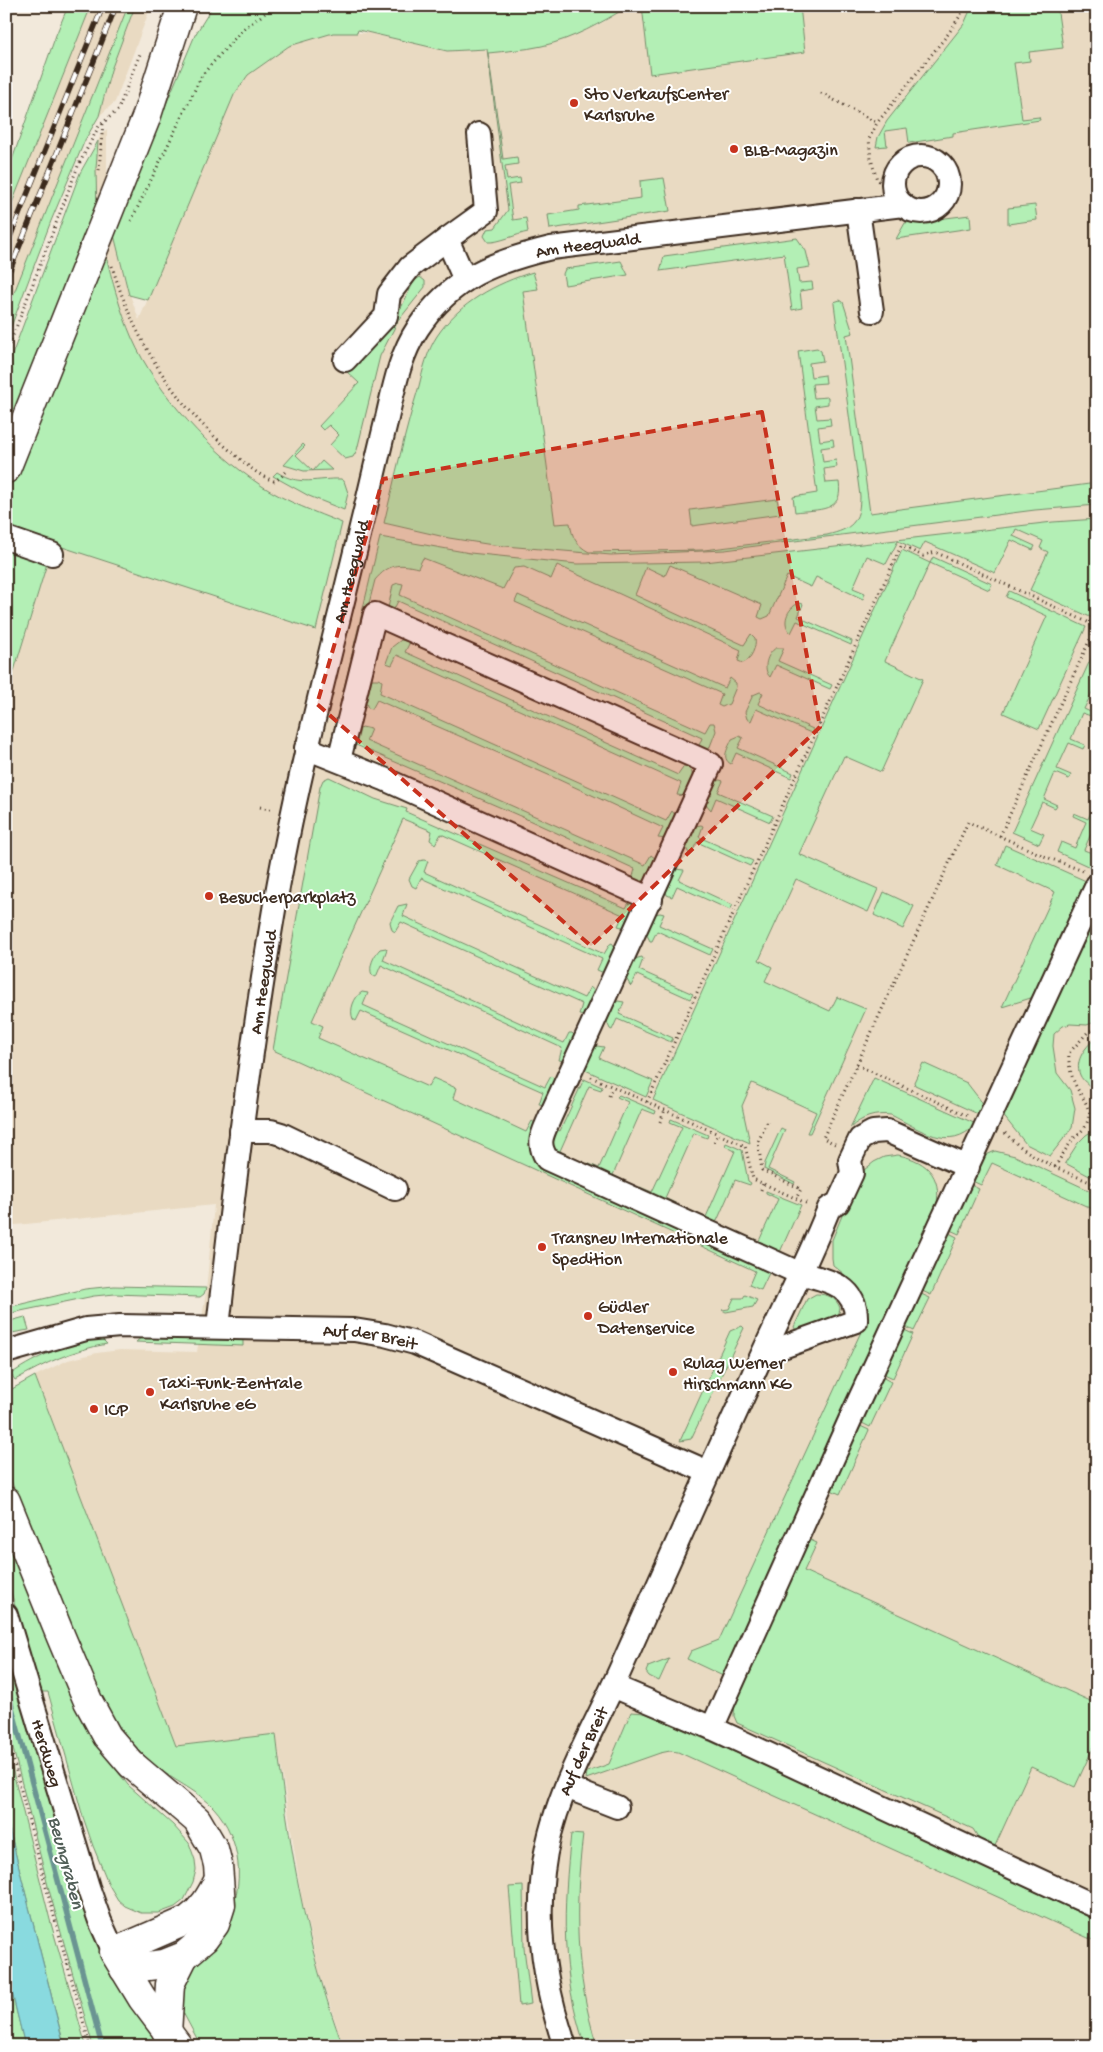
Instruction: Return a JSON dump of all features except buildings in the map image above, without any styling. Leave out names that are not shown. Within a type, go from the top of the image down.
[{"type":"main road","points":[[6,469],[146,118],[182,6]]},
{"type":"main road","points":[[146,118],[201,6]]},
{"type":"main road","points":[[6,1501],[88,1701],[107,1736],[131,1764],[197,1820],[214,1849],[218,1864],[221,1905],[215,1924],[204,1939],[184,1956],[164,1964],[119,1960]]},
{"type":"main road","points":[[119,1960],[188,1920],[207,1902],[218,1880]]},
{"type":"main road","points":[[173,2039],[170,1984],[184,1956]]},
{"type":"main road","name":"Herdweg","points":[[119,1960],[142,1998],[173,2039]]},
{"type":"street","points":[[345,360],[386,316],[388,294],[410,267],[486,211],[479,134]]},
{"type":"street","name":"Am Heegwald","points":[[218,1327],[241,1131],[275,903],[306,748],[401,362],[408,344],[429,313],[466,280],[477,272],[496,264],[551,248],[858,210],[898,197]]},
{"type":"street","points":[[858,210],[872,311]]},
{"type":"street","points":[[447,239],[466,280]]},
{"type":"street","points":[[6,538],[52,554]]},
{"type":"street","points":[[339,760],[375,614],[712,764],[572,1069],[541,1140],[541,1150],[547,1159],[799,1273],[830,1281],[848,1293],[857,1308],[856,1321],[763,1354]]},
{"type":"street","points":[[306,748],[339,760],[651,899]]},
{"type":"street","points":[[712,1728],[846,1428],[968,1167],[1092,879]]},
{"type":"street","points":[[241,1131],[271,1131],[281,1134],[395,1189]]},
{"type":"street","points":[[828,1210],[824,1197],[838,1167],[852,1156],[860,1139],[873,1132],[887,1131],[968,1167]]},
{"type":"street","name":"Auf der Breit","points":[[565,2046],[557,2024],[548,1982],[542,1928],[543,1871],[552,1828],[566,1787],[828,1210]]},
{"type":"street","name":"Auf der Breit","points":[[6,1352],[86,1329],[120,1326],[354,1330],[385,1335],[415,1343],[708,1472]]},
{"type":"street","name":"Herdweg","points":[[6,1615],[88,1888],[100,1921],[119,1960]]},
{"type":"street","points":[[613,1686],[712,1728],[1025,1868],[1097,1907]]},
{"type":"street","points":[[566,1787],[617,1807]]},
{"type":"path","points":[[103,225],[132,221],[202,75],[243,29],[268,11],[286,6]]},
{"type":"path","points":[[443,6],[454,8],[468,6]]},
{"type":"path","points":[[898,197],[876,180],[873,172],[869,139],[877,123],[948,34],[965,6]]},
{"type":"path","points":[[6,354],[78,166],[99,126],[118,110],[141,53]]},
{"type":"path","points":[[821,93],[877,123]]},
{"type":"path","points":[[110,259],[133,325],[168,383],[189,410],[209,432],[260,476],[274,481],[286,472]]},
{"type":"path","points":[[647,1102],[663,1062],[900,546],[923,556],[934,552],[1096,626],[1000,836]]},
{"type":"path","points":[[852,1156],[823,1138],[968,822],[1092,879]]},
{"type":"path","points":[[1054,1167],[1074,1138],[1086,1125],[1089,1117],[1086,1100],[1075,1084],[1072,1075],[1069,1065],[1069,1054],[1088,1032],[1097,1028]]},
{"type":"path","points":[[572,1069],[745,1146],[753,1179],[796,1199],[828,1210]]},
{"type":"path","points":[[608,1096],[613,1087]]},
{"type":"path","points":[[660,1122],[666,1110]]},
{"type":"path","points":[[767,1122],[758,1142],[762,1170],[801,1189],[796,1199]]},
{"type":"path","points":[[714,1142],[718,1134]]},
{"type":"path","points":[[761,1190],[763,1184]]},
{"type":"path","points":[[6,1732],[90,2046]]},
{"type":"highlighted area","points":[[762,412],[820,727],[591,946],[317,704],[383,479]]},
{"type":"shaded area","points":[[91,6],[128,6],[6,313],[6,218]]},
{"type":"shaded area","points":[[135,6],[151,6],[115,102],[99,116],[111,70]]},
{"type":"shaded area","points":[[629,6],[1097,6],[1097,2046],[343,2046],[319,1971],[302,1900],[276,1734],[176,1746],[35,1376],[68,1360],[97,1353],[120,1350],[197,1352],[206,1292],[214,1205],[6,1226],[6,697],[53,544],[130,334],[118,302],[105,251],[113,231],[124,278],[139,320],[234,95],[248,75],[289,46],[333,33],[369,33],[447,51],[487,49],[488,53],[541,46],[598,25]]},
{"type":"shaded area","points":[[107,129],[107,182],[97,216],[96,169],[98,141],[101,134]]},
{"type":"green space","points":[[68,6],[91,6],[6,218],[6,177]]},
{"type":"green space","points":[[128,6],[135,6],[111,70],[99,116],[85,140],[51,221],[6,340],[6,313]]},
{"type":"green space","points":[[213,6],[629,6],[587,30],[553,43],[488,53],[503,159],[517,157],[518,164],[505,166],[507,180],[520,178],[521,183],[508,185],[513,220],[526,218],[528,232],[492,242],[488,242],[484,236],[487,229],[495,228],[508,210],[487,49],[447,51],[358,30],[357,33],[333,33],[289,46],[248,75],[234,95],[148,300],[129,295],[113,231],[195,35]]},
{"type":"green space","points":[[642,6],[800,6],[805,52],[650,74]]},
{"type":"green space","points":[[972,6],[1057,6],[1063,48],[1029,52],[1030,61],[1014,63],[1022,119],[1039,117],[1040,120],[953,133],[953,136],[909,143],[907,128],[885,131],[887,146],[876,147],[878,137],[887,121],[964,24]]},
{"type":"green space","points":[[98,141],[96,169],[97,216],[6,444],[6,371],[80,173]]},
{"type":"green space","points":[[664,178],[670,211],[550,229],[548,215],[579,210],[579,206],[641,198],[640,181]]},
{"type":"green space","points":[[1035,205],[1037,220],[1008,224],[1008,208]]},
{"type":"green space","points":[[970,215],[971,228],[896,239],[905,223]]},
{"type":"green space","points":[[797,238],[806,251],[810,267],[797,269],[799,283],[812,282],[813,289],[800,291],[802,308],[792,310],[784,254],[660,271],[664,256]]},
{"type":"green space","points":[[105,251],[124,317],[142,359],[171,401],[188,421],[224,457],[262,486],[291,502],[342,523],[316,630],[53,544],[6,697],[6,497]]},
{"type":"green space","points":[[621,261],[628,275],[565,285],[563,274],[565,269]]},
{"type":"green space","points":[[533,272],[538,289],[523,291],[555,524],[570,523],[575,540],[589,552],[704,550],[827,535],[843,530],[853,523],[860,505],[860,496],[834,304],[834,302],[840,300],[843,302],[853,333],[846,335],[870,513],[1097,483],[1097,505],[1035,510],[725,550],[611,555],[493,545],[449,538],[384,523],[409,420],[426,361],[437,336],[456,314],[479,296],[505,282]]},
{"type":"green space","points":[[420,277],[425,281],[425,287],[398,321],[380,356],[357,450],[353,457],[345,459],[330,445],[339,435],[329,425],[323,430],[319,426],[359,383],[346,371],[394,318],[414,281]]},
{"type":"green space","points":[[817,348],[821,351],[823,361],[809,363],[811,377],[825,375],[826,383],[812,384],[814,398],[828,397],[828,404],[815,406],[817,419],[830,418],[831,425],[818,427],[820,441],[833,439],[834,446],[821,448],[823,462],[836,460],[837,467],[824,469],[826,483],[839,482],[839,492],[837,499],[828,507],[795,512],[793,497],[817,493],[798,351]]},
{"type":"green space","points":[[303,444],[305,446],[296,455],[313,471],[304,471],[284,465]]},
{"type":"green space","points":[[322,461],[332,470],[313,471]]},
{"type":"green space","points":[[277,472],[285,477],[301,481],[341,479],[344,481],[348,493],[344,510],[309,496],[273,476]]},
{"type":"green space","points":[[777,499],[780,514],[692,526],[690,510]]},
{"type":"green space","points":[[1097,519],[1097,620],[1030,590],[1048,552],[1040,548],[1043,541],[1016,529],[1013,536],[1035,546],[1033,550],[1011,540],[995,573],[925,542],[920,551],[898,541],[886,564],[867,556],[853,588],[865,593],[863,599],[816,577],[811,587],[787,576],[769,616],[762,619],[758,617],[762,605],[670,565],[665,576],[646,567],[635,595],[744,645],[751,634],[755,638],[754,649],[749,659],[743,663],[738,661],[741,650],[557,565],[551,579],[524,567],[514,568],[503,589],[423,558],[418,568],[394,566],[375,580],[334,739],[332,738],[380,537],[470,553],[577,564],[705,562],[1053,522]]},
{"type":"green space","points":[[902,550],[930,563],[885,661],[923,679],[881,772],[844,756],[799,854],[878,889],[868,912],[796,879],[759,960],[772,967],[765,981],[830,1011],[837,997],[866,1009],[810,1133],[807,1133],[816,1112],[752,1083],[742,1106],[750,1143],[653,1100]]},
{"type":"green space","points":[[933,557],[992,584],[989,590],[930,563]]},
{"type":"green space","points":[[403,584],[400,595],[705,732],[710,723],[714,723],[716,731],[709,749],[698,748],[702,738],[398,601],[393,611],[388,608],[393,585]]},
{"type":"green space","points":[[1009,591],[1086,627],[1039,729],[1003,713],[1047,616],[1006,597]]},
{"type":"green space","points":[[518,595],[725,688],[730,678],[736,683],[736,687],[729,704],[722,707],[718,705],[722,694],[515,602]]},
{"type":"green space","points":[[799,603],[803,604],[798,617],[852,641],[851,645],[797,621],[791,633],[786,625],[787,616],[791,609]]},
{"type":"green space","points":[[401,640],[410,642],[405,652],[678,775],[685,765],[689,768],[692,775],[686,796],[677,795],[681,783],[397,655],[392,665],[386,663],[392,647]]},
{"type":"green space","points":[[1097,645],[1097,682],[1084,709],[1097,715],[1097,718],[1082,713],[1071,739],[1085,745],[1083,749],[1069,743],[1057,769],[1071,775],[1069,779],[1055,773],[1044,799],[1057,805],[1055,808],[1042,802],[1030,828],[1044,834],[1039,844],[1012,832]]},
{"type":"green space","points":[[776,648],[784,648],[778,661],[832,685],[830,689],[776,665],[770,677],[766,670],[767,661],[770,654]]},
{"type":"green space","points":[[372,679],[382,681],[380,693],[666,821],[672,811],[676,816],[667,839],[658,838],[663,828],[553,777],[377,700],[372,709],[368,708],[366,703]]},
{"type":"green space","points":[[760,692],[763,693],[758,704],[813,729],[811,733],[756,709],[751,721],[747,719],[745,712],[753,695]]},
{"type":"green space","points":[[362,727],[371,729],[366,741],[645,865],[651,855],[656,859],[647,880],[635,882],[632,880],[635,869],[520,816],[356,745]]},
{"type":"green space","points":[[739,736],[743,738],[738,748],[793,773],[791,778],[736,753],[731,764],[728,762],[726,759],[727,749],[732,739]]},
{"type":"green space","points":[[329,777],[375,799],[407,809],[406,812],[626,908],[631,899],[636,903],[626,928],[618,926],[623,915],[441,834],[435,844],[430,840],[432,831],[403,819],[312,1021],[323,1026],[318,1038],[428,1087],[433,1078],[456,1088],[453,1098],[526,1132],[532,1121],[535,1123],[532,1149],[538,1164],[680,1229],[677,1235],[273,1050],[320,787],[323,780]]},
{"type":"green space","points":[[714,781],[723,781],[718,792],[773,816],[770,822],[716,798],[711,810],[705,803]]},
{"type":"green space","points":[[1097,799],[1097,831],[1093,829],[1084,850],[1097,855],[1092,868],[1057,852],[1061,842],[1075,848],[1086,822],[1073,816],[1074,813],[1088,819]]},
{"type":"green space","points":[[695,826],[703,826],[699,837],[753,861],[750,866],[697,842],[691,854],[688,852],[685,845]]},
{"type":"green space","points":[[1005,845],[1086,881],[1034,997],[1002,1007],[1055,892],[997,865]]},
{"type":"green space","points":[[419,861],[428,861],[424,872],[604,954],[612,943],[616,948],[604,973],[597,970],[602,959],[421,878],[416,888],[412,886],[409,879]]},
{"type":"green space","points":[[675,869],[684,870],[679,880],[733,905],[730,910],[677,886],[672,897],[667,895],[665,888]]},
{"type":"green space","points":[[884,892],[914,906],[903,929],[874,915]]},
{"type":"green space","points":[[407,904],[403,916],[584,998],[590,987],[597,993],[585,1016],[579,1015],[582,1004],[401,922],[395,932],[392,930],[390,922],[398,906]]},
{"type":"green space","points":[[1097,906],[1097,1021],[1087,1025],[1070,1024],[1063,1026],[1054,1034],[1053,1046],[1057,1073],[1070,1090],[1075,1108],[1072,1128],[1050,1156],[1026,1144],[1002,1114]]},
{"type":"green space","points":[[655,914],[664,914],[659,925],[713,949],[710,955],[657,931],[652,941],[650,941],[646,933]]},
{"type":"green space","points":[[386,948],[383,960],[564,1043],[569,1033],[572,1033],[576,1037],[565,1061],[559,1060],[562,1048],[381,965],[376,977],[372,975],[371,965],[374,958],[380,949]]},
{"type":"green space","points":[[642,957],[639,970],[693,994],[690,999],[637,975],[631,986],[626,978],[634,959]]},
{"type":"green space","points":[[362,992],[368,993],[363,1005],[545,1087],[551,1076],[557,1081],[545,1105],[539,1104],[543,1092],[361,1011],[356,1021],[353,1019],[352,1008],[357,997]]},
{"type":"green space","points":[[618,1001],[624,1002],[619,1014],[673,1038],[671,1042],[617,1019],[612,1030],[610,1029],[606,1020],[613,1004]]},
{"type":"green space","points":[[1097,1037],[1097,1092],[1083,1080],[1080,1075],[1079,1064],[1082,1054]]},
{"type":"green space","points":[[597,1046],[604,1047],[599,1058],[653,1081],[646,1097],[583,1069],[593,1048]]},
{"type":"green space","points":[[923,1063],[967,1083],[984,1105],[980,1115],[915,1085],[914,1082]]},
{"type":"green space","points":[[874,1078],[976,1124],[966,1133],[945,1138],[924,1132],[891,1115],[869,1117],[859,1121],[850,1128]]},
{"type":"green space","points":[[584,1079],[602,1087],[601,1090],[589,1086],[560,1151],[570,1156],[569,1159],[555,1150],[552,1140],[556,1129],[560,1131]]},
{"type":"green space","points":[[619,1095],[656,1111],[655,1114],[642,1109],[613,1175],[623,1180],[622,1182],[586,1166],[587,1163],[599,1168],[628,1102],[617,1097]]},
{"type":"green space","points":[[671,1119],[708,1135],[707,1138],[694,1133],[665,1198],[677,1204],[676,1207],[639,1191],[640,1187],[652,1192],[682,1127],[670,1122]]},
{"type":"green space","points":[[781,1128],[785,1130],[768,1169],[795,1182],[794,1184],[764,1169]]},
{"type":"green space","points":[[1097,1128],[1097,1180],[1065,1163],[1078,1143]]},
{"type":"green space","points":[[726,1143],[742,1150],[748,1181],[751,1183],[750,1185],[735,1180],[717,1221],[711,1223],[694,1214],[706,1217],[735,1151],[725,1146]]},
{"type":"green space","points":[[995,1151],[1015,1156],[1097,1194],[1097,1211],[992,1163],[981,1185],[970,1180],[982,1157]]},
{"type":"green space","points":[[898,1155],[919,1162],[932,1174],[938,1190],[935,1212],[779,1562],[723,1676],[687,1659],[691,1651],[719,1640],[865,1323],[861,1294],[851,1280],[833,1265],[832,1240],[859,1174],[884,1157]]},
{"type":"green space","points":[[969,1184],[979,1189],[959,1234],[948,1229]]},
{"type":"green space","points":[[766,1191],[801,1205],[780,1252],[745,1238],[746,1236],[759,1241],[778,1199],[766,1193]]},
{"type":"green space","points":[[686,1232],[770,1271],[761,1290],[749,1285],[755,1271],[684,1238]]},
{"type":"green space","points":[[947,1232],[957,1237],[931,1295],[920,1290]]},
{"type":"green space","points":[[114,1286],[206,1288],[204,1294],[200,1297],[115,1294],[94,1296],[6,1314],[6,1299],[9,1307],[85,1289]]},
{"type":"green space","points":[[919,1293],[930,1298],[914,1331],[904,1326]]},
{"type":"green space","points":[[816,1294],[827,1296],[836,1301],[840,1308],[838,1318],[797,1332],[794,1327],[807,1299]]},
{"type":"green space","points":[[745,1295],[757,1300],[753,1307],[726,1312],[722,1310],[729,1309],[734,1298],[743,1298]]},
{"type":"green space","points":[[25,1317],[29,1330],[6,1334],[6,1322]]},
{"type":"green space","points":[[742,1326],[744,1328],[691,1439],[680,1441],[730,1331]]},
{"type":"green space","points":[[902,1329],[913,1334],[893,1378],[882,1373]]},
{"type":"green space","points":[[143,1336],[243,1339],[243,1346],[136,1342]]},
{"type":"green space","points":[[101,1338],[107,1344],[59,1358],[15,1380],[11,1374],[32,1361],[54,1351]]},
{"type":"green space","points":[[35,1376],[176,1746],[276,1734],[292,1852],[308,1931],[318,1970],[343,2046],[201,2046],[180,2007],[177,1986],[232,1908],[238,1878],[235,1848],[230,1833],[214,1808],[197,1793],[164,1773],[152,1763],[116,1723],[106,1708],[30,1531],[6,1464],[6,1382],[12,1389]]},
{"type":"green space","points":[[880,1376],[891,1382],[870,1427],[860,1422]]},
{"type":"green space","points":[[858,1425],[869,1430],[840,1494],[831,1490],[808,1539],[817,1543],[804,1571],[1097,1704],[1097,1739],[1075,1787],[1031,1767],[994,1848],[981,1842],[973,1829],[737,1723],[734,1716],[735,1698]]},
{"type":"green space","points":[[6,1525],[102,1751],[128,1785],[173,1825],[189,1843],[195,1860],[196,1870],[193,1882],[184,1900],[175,1907],[159,1913],[141,1913],[125,1906],[118,1900],[109,1885],[83,1817],[48,1692],[40,1692],[10,1589],[6,1575]]},
{"type":"green space","points":[[6,1647],[75,1886],[92,1930],[117,1984],[162,2046],[93,2046],[49,1890],[6,1721]]},
{"type":"green space","points":[[669,1659],[659,1681],[649,1676],[646,1672],[648,1667]]},
{"type":"green space","points":[[631,1712],[645,1713],[803,1782],[1097,1921],[1097,1942],[678,1752],[660,1753],[586,1779],[587,1772],[609,1764]]},
{"type":"green space","points":[[6,1744],[50,1920],[86,2046],[64,2045],[6,1816]]},
{"type":"green space","points":[[571,1834],[583,1835],[578,1888],[578,1941],[584,1994],[597,2046],[585,2046],[577,2019],[567,1966],[565,1914]]},
{"type":"green space","points":[[523,1886],[524,1948],[531,2004],[519,2006],[509,1887]]},
{"type":"green space","points":[[6,1968],[25,2046],[6,2046]]},
{"type":"water","points":[[6,1816],[64,2046],[25,2046],[6,1968]]},
{"type":"waterway","name":"Beungraben","points":[[6,1685],[102,2046]]},
{"type":"railway","points":[[6,247],[103,6]]},
{"type":"railway","points":[[6,280],[116,6]]},
{"type":"place","name":"Sto VerkaufsCenter Karlsruhe","points":[[574,103]]},
{"type":"place","name":"BLB-Magazin","points":[[734,149]]},
{"type":"place","name":"Besucherparkplatz","points":[[209,896]]},
{"type":"place","name":"Transneu Internationale Spedition","points":[[542,1247]]},
{"type":"place","name":"Güdler Datenservice","points":[[588,1316]]},
{"type":"place","name":"Rulag Werner Hirschmann KG","points":[[673,1372]]},
{"type":"place","name":"Taxi-Funk-Zentrale Karlsruhe eG","points":[[150,1392]]},
{"type":"place","name":"ICP","points":[[94,1409]]}]
